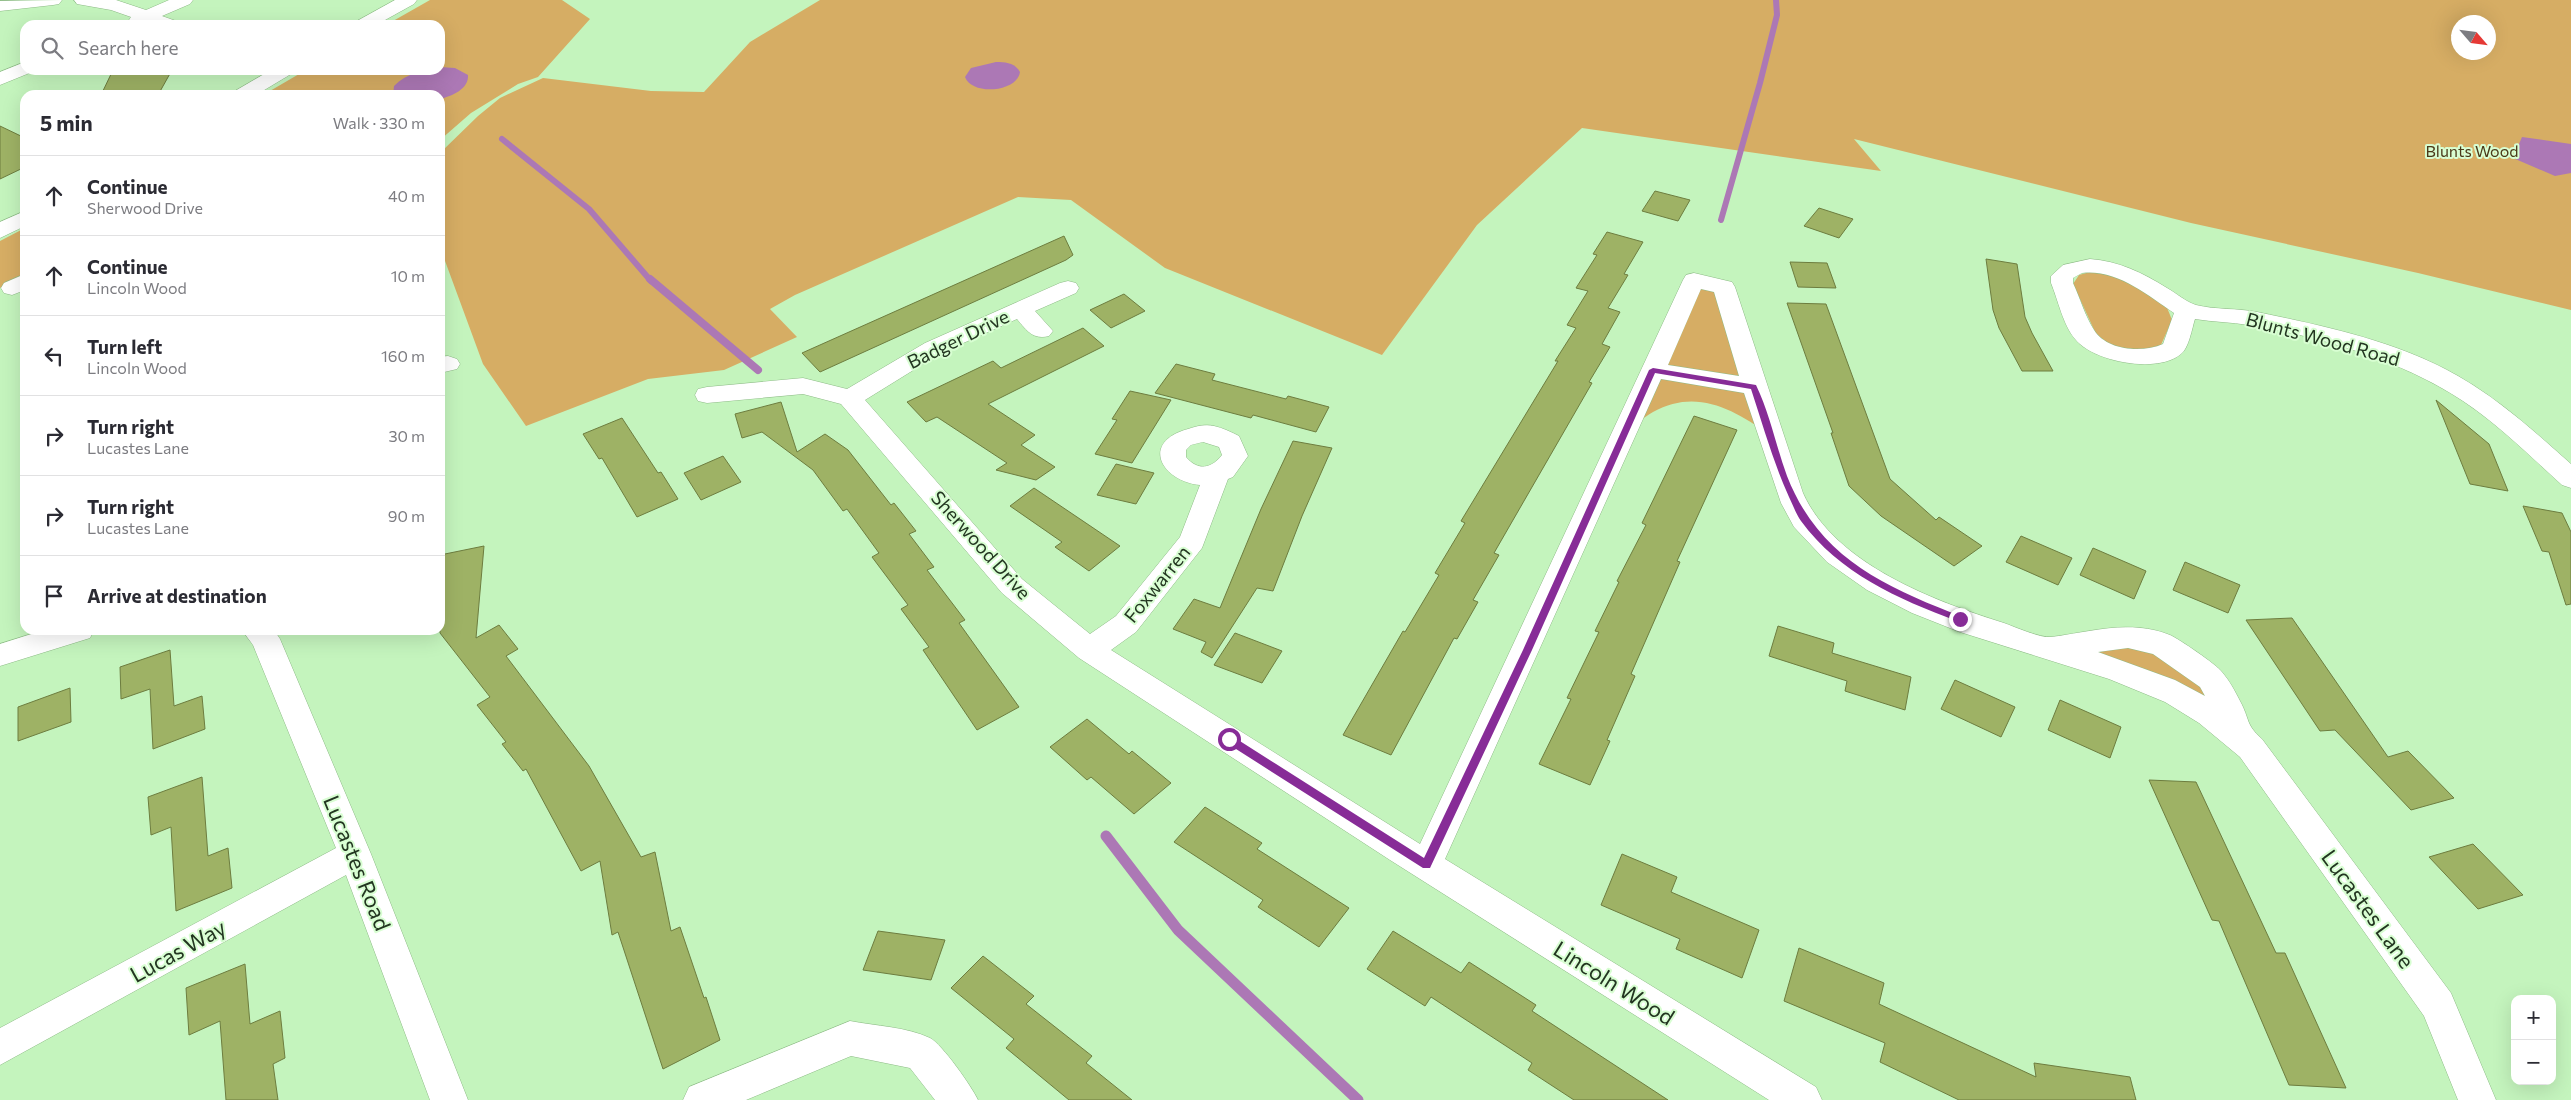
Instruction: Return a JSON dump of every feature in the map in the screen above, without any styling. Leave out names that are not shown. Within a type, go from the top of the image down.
[{"type":"street","points":[[0,6],[53,0]]},
{"type":"street","points":[[83,0],[115,5],[157,20]]},
{"type":"street","points":[[137,20],[184,0]]},
{"type":"street","points":[[372,20],[408,0]]},
{"type":"street","points":[[0,79],[20,70]]},
{"type":"street","points":[[249,90],[271,75]]},
{"type":"street","points":[[0,231],[20,220]]},
{"type":"street","name":"Blunts Wood Road","points":[[2187,310],[2173,349],[2161,356],[2144,358],[2112,351],[2090,341],[2084,335],[2062,283],[2062,276],[2066,271],[2085,266],[2106,266],[2126,273],[2187,310],[2239,316],[2331,337],[2395,356],[2438,376],[2471,395],[2510,423],[2571,479]]},
{"type":"street","name":"Lucastes Lane","points":[[1653,370],[1694,280],[1724,287],[1754,387],[1784,477],[1804,519],[1832,551],[1875,582],[1912,601],[2165,688],[2209,712],[2251,748],[2438,1005],[2476,1100]]},
{"type":"street","name":"Badger Drive","points":[[850,398],[933,348],[1068,288]]},
{"type":"street","points":[[1020,309],[1041,331]]},
{"type":"street","points":[[1414,857],[1527,650],[1653,370],[1754,387]]},
{"type":"street","points":[[707,395],[803,386],[850,398]]},
{"type":"street","name":"Sherwood Drive","points":[[850,398],[1012,586],[1089,650],[1414,857]]},
{"type":"street","name":"Foxwarren","points":[[1089,650],[1126,624],[1192,541],[1217,474]]},
{"type":"street","points":[[0,655],[64,635]]},
{"type":"street","name":"Lucastes Road","points":[[261,635],[265,639],[355,854],[449,1100]]},
{"type":"street","name":"Lucastes Lane","points":[[2052,648],[2128,638],[2161,644],[2212,679],[2228,707],[2235,734]]},
{"type":"street","name":"Lucas Way","points":[[0,1047],[355,854]]},
{"type":"street","name":"Lincoln Wood","points":[[1414,857],[1803,1100]]},
{"type":"street","points":[[702,1100],[850,1038],[920,1052],[959,1100]]},
{"type":"green space","points":[[430,0],[562,0],[590,19],[538,77],[518,84],[471,113],[445,136],[445,90],[272,90],[297,75],[445,75],[445,20],[395,20]]},
{"type":"green space","name":"Blunts Wood","points":[[820,0],[2571,0],[2571,310],[2418,273],[2191,223],[1854,139],[1881,171],[1582,128],[1477,225],[1382,355],[1165,268],[1071,200],[1018,197],[795,295],[770,309],[797,337],[724,370],[648,379],[526,426],[483,364],[445,261],[445,148],[478,116],[500,98],[543,78],[651,91],[704,92],[750,42]]},
{"type":"green space","points":[[20,231],[20,278],[0,288],[0,241]]},
{"type":"green space","points":[[2090,272],[2123,277],[2166,305],[2172,320],[2161,345],[2152,351],[2113,347],[2096,334],[2073,284],[2079,275]]},
{"type":"green space","points":[[1694,280],[1724,287],[1769,434],[1728,410],[1699,402],[1684,402],[1669,405],[1653,412],[1622,435]]},
{"type":"green space","points":[[2128,637],[2211,679],[2235,734],[2076,655]]},
{"type":"shaded area","points":[[996,62],[1007,63],[1016,67],[1020,72],[1017,79],[1003,87],[985,89],[969,83],[965,77],[971,68]]},
{"type":"shaded area","points":[[445,67],[455,68],[468,75],[468,80],[463,88],[445,98],[445,90],[394,90],[394,86],[410,75],[445,75]]},
{"type":"shaded area","points":[[2522,137],[2571,144],[2571,173],[2555,176],[2513,158]]},
{"type":"building","points":[[111,75],[169,75],[161,90],[103,90]]},
{"type":"building","points":[[0,126],[20,136],[20,169],[0,179]]},
{"type":"building","points":[[1655,191],[1690,200],[1678,221],[1642,211]]},
{"type":"building","points":[[1819,208],[1853,219],[1839,238],[1804,226]]},
{"type":"building","points":[[1607,232],[1643,242],[1624,274],[1628,275],[1608,308],[1620,312],[1602,344],[1610,347],[1589,382],[1592,383],[1494,553],[1499,555],[1473,600],[1478,602],[1457,639],[1454,638],[1391,755],[1343,735],[1403,631],[1405,632],[1439,575],[1435,573],[1465,523],[1461,521],[1576,328],[1567,325],[1588,291],[1576,288],[1597,255],[1593,254]]},
{"type":"building","points":[[1064,236],[1073,255],[1066,260],[820,372],[802,353]]},
{"type":"building","points":[[1986,259],[2017,264],[2025,317],[2053,371],[2022,371],[1999,328],[1993,310]]},
{"type":"building","points":[[1790,262],[1827,263],[1836,288],[1798,287]]},
{"type":"building","points":[[1124,294],[1145,311],[1111,328],[1090,310]]},
{"type":"building","points":[[1787,303],[1826,304],[1890,479],[1936,520],[1939,517],[1982,546],[1954,566],[1881,516],[1849,486],[1831,433],[1833,433]]},
{"type":"building","points":[[1083,328],[1104,346],[988,404],[1035,435],[1021,445],[1055,467],[1036,480],[996,470],[1007,463],[937,417],[926,422],[907,402],[993,361],[1001,368]]},
{"type":"building","points":[[1176,364],[1215,374],[1212,380],[1286,399],[1288,396],[1329,407],[1316,432],[1253,415],[1251,418],[1155,393]]},
{"type":"building","points":[[1130,391],[1171,400],[1132,463],[1095,454],[1117,420],[1112,419]]},
{"type":"building","points":[[2436,400],[2489,444],[2508,491],[2470,484]]},
{"type":"building","points":[[781,402],[797,452],[825,434],[848,450],[891,505],[894,503],[916,531],[909,534],[934,567],[927,570],[965,620],[959,623],[1019,707],[977,730],[923,650],[929,647],[901,609],[908,605],[872,557],[879,553],[847,509],[843,511],[813,470],[762,432],[742,438],[735,414]]},
{"type":"building","points":[[1694,416],[1737,430],[1677,561],[1680,562],[1631,674],[1635,676],[1607,740],[1610,741],[1590,785],[1539,764],[1571,699],[1567,698],[1599,632],[1595,631],[1619,582],[1617,581],[1646,525],[1642,523]]},
{"type":"building","points":[[622,418],[658,473],[661,472],[678,499],[637,517],[602,458],[599,459],[583,434]]},
{"type":"building","points":[[1293,441],[1332,448],[1302,516],[1273,591],[1257,588],[1212,658],[1201,652],[1206,642],[1173,629],[1194,599],[1220,608],[1261,509]]},
{"type":"building","points":[[723,456],[741,482],[701,500],[684,473]]},
{"type":"building","points":[[1116,464],[1154,473],[1136,504],[1097,495]]},
{"type":"building","points":[[1034,488],[1120,546],[1089,571],[1055,547],[1062,542],[1010,506]]},
{"type":"building","points":[[2523,506],[2562,513],[2571,532],[2571,604],[2566,605],[2549,552],[2542,551]]},
{"type":"building","points":[[2021,536],[2072,558],[2058,585],[2006,562]]},
{"type":"building","points":[[484,546],[476,638],[499,625],[518,649],[506,656],[589,766],[641,857],[655,852],[671,931],[680,927],[720,1040],[663,1069],[618,932],[612,935],[600,861],[581,871],[526,769],[523,771],[502,744],[506,742],[477,705],[490,697],[442,635],[445,635],[445,554]]},
{"type":"building","points":[[2093,548],[2146,571],[2134,599],[2080,575]]},
{"type":"building","points":[[2185,562],[2240,585],[2228,613],[2173,590]]},
{"type":"building","points":[[2292,618],[2388,757],[2408,751],[2454,798],[2411,810],[2335,730],[2320,731],[2246,620]]},
{"type":"building","points":[[1778,626],[1834,643],[1832,653],[1911,677],[1905,710],[1845,691],[1847,681],[1769,656]]},
{"type":"building","points":[[1235,633],[1282,651],[1262,683],[1214,665]]},
{"type":"building","points":[[170,650],[174,706],[202,696],[205,729],[153,749],[150,689],[121,699],[120,667]]},
{"type":"building","points":[[1955,680],[2015,707],[2001,737],[1941,709]]},
{"type":"building","points":[[70,688],[71,722],[18,741],[18,707]]},
{"type":"building","points":[[2060,700],[2121,727],[2110,758],[2048,730]]},
{"type":"building","points":[[1087,719],[1129,754],[1132,751],[1171,783],[1134,814],[1091,777],[1087,780],[1050,747]]},
{"type":"building","points":[[202,777],[208,856],[228,848],[232,888],[176,911],[171,827],[151,835],[148,797]]},
{"type":"building","points":[[2149,780],[2196,782],[2276,953],[2285,953],[2346,1088],[2289,1085],[2219,921],[2212,920]]},
{"type":"building","points":[[1205,807],[1262,843],[1257,849],[1349,908],[1319,947],[1258,907],[1263,900],[1174,842]]},
{"type":"building","points":[[2473,844],[2523,895],[2478,909],[2429,857]]},
{"type":"building","points":[[1622,854],[1677,877],[1671,892],[1759,930],[1742,978],[1676,949],[1680,939],[1601,905]]},
{"type":"building","points":[[878,931],[945,940],[931,980],[863,970]]},
{"type":"building","points":[[1393,931],[1461,973],[1469,962],[1536,1005],[1532,1011],[1668,1100],[1574,1100],[1528,1070],[1532,1063],[1431,997],[1425,1006],[1367,969]]},
{"type":"building","points":[[1799,948],[1884,983],[1879,1004],[2036,1077],[2034,1063],[2130,1077],[2136,1100],[1959,1100],[1880,1062],[1885,1043],[1784,1001]]},
{"type":"building","points":[[983,956],[1034,996],[1026,1004],[1092,1056],[1086,1063],[1132,1100],[1069,1100],[1006,1048],[1014,1039],[951,988]]},
{"type":"building","points":[[245,964],[250,1024],[280,1011],[285,1058],[273,1064],[278,1100],[226,1100],[220,1021],[189,1035],[186,988]]},
{"type":"waterway","points":[[1721,220],[1760,83],[1777,15],[1776,0]]},
{"type":"waterway","points":[[502,139],[589,209],[651,281]]},
{"type":"waterway","points":[[650,279],[758,370]]},
{"type":"waterway","points":[[1106,836],[1178,930],[1358,1100]]},
{"type":"route","points":[[1229,739],[1426,865],[1527,650],[1605,472],[1653,370],[1698,376],[1754,387],[1784,477],[1804,519],[1832,551],[1875,582],[1912,601],[1960,619]]}]
